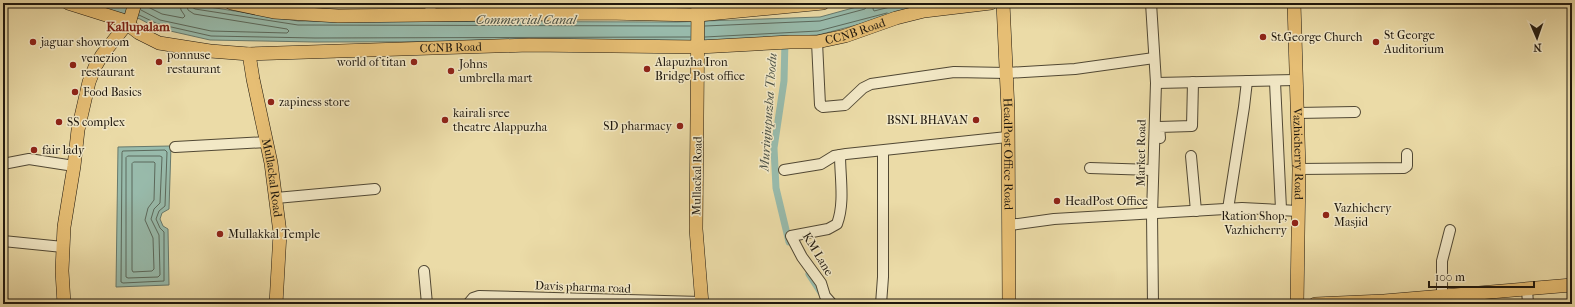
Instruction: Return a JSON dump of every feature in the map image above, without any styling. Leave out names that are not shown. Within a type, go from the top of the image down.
[{"type":"main road","name":"CCNB Road","points":[[68,3],[129,22],[139,33],[159,43],[210,51],[249,54],[529,45],[699,46],[817,42],[845,36],[896,18],[924,11],[991,3]]},
{"type":"main road","points":[[64,304],[62,271],[64,227],[78,130],[89,82],[102,55],[129,22],[135,3]]},
{"type":"main road","points":[[231,3],[274,12],[302,15],[466,8],[698,12],[823,3]]},
{"type":"main road","name":"HeadPost Office Road","points":[[1003,3],[1007,73],[1007,137],[1010,225],[1009,304]]},
{"type":"main road","name":"Vazhicherry Road","points":[[1294,3],[1298,169],[1297,304]]},
{"type":"main road","name":"Mullackal Road","points":[[698,12],[699,46],[696,229],[702,303]]},
{"type":"main road","name":"Mullackal Road","points":[[249,54],[267,142],[280,233],[276,304]]},
{"type":"main road","points":[[1315,304],[1384,301],[1572,285]]},
{"type":"street","name":"Market Road","points":[[1151,3],[1156,83],[1152,214],[1153,304]]},
{"type":"street","points":[[817,42],[820,105],[823,107],[846,105],[856,94],[871,84],[954,72],[1007,73],[1075,69],[1154,58]]},
{"type":"street","points":[[1156,83],[1247,81],[1275,82],[1296,80]]},
{"type":"street","points":[[1228,209],[1247,81]]},
{"type":"street","points":[[1160,142],[1159,127],[1192,126],[1193,82]]},
{"type":"street","points":[[1275,82],[1281,209]]},
{"type":"street","points":[[1297,113],[1355,112]]},
{"type":"street","points":[[784,170],[822,164],[834,156],[840,155],[1007,137]]},
{"type":"street","points":[[175,147],[267,142]]},
{"type":"street","points":[[881,304],[884,277],[884,151]]},
{"type":"street","points":[[1298,169],[1404,168],[1407,166],[1407,154]]},
{"type":"street","name":"KM Lane","points":[[832,304],[825,296],[821,283],[802,257],[791,236],[828,229],[837,224],[841,214],[840,155]]},
{"type":"street","points":[[1191,156],[1196,211]]},
{"type":"street","points":[[3,164],[29,159],[74,166]]},
{"type":"street","points":[[1090,168],[1153,170]]},
{"type":"street","points":[[276,198],[374,189]]},
{"type":"street","points":[[1010,225],[1054,219],[1228,209],[1281,209],[1298,211]]},
{"type":"street","points":[[1442,296],[1442,261],[1450,230]]},
{"type":"street","points":[[3,241],[63,247]]},
{"type":"street","points":[[424,272],[427,304]]},
{"type":"street","points":[[1527,289],[1528,304]]},
{"type":"street","name":"Davis pharma road","points":[[468,304],[473,298],[479,296],[702,303]]},
{"type":"water","points":[[86,3],[184,3],[298,21],[677,22],[820,17],[871,3],[958,3],[922,8],[818,35],[707,41],[315,42],[210,40],[157,28],[140,19]]},
{"type":"water","points":[[171,146],[169,209],[162,213],[160,219],[163,226],[168,229],[169,285],[116,287],[118,147]]},
{"type":"waterway","name":"Murinjupuzha Thodu","points":[[785,41],[784,81],[774,148],[776,188],[789,242]]},
{"type":"waterway","name":"Murinjupuzha Thodu","points":[[809,274],[822,294]]},
{"type":"place","name":"St.George Church","points":[[1263,37]]},
{"type":"place","name":"jaguar showroom","points":[[33,42]]},
{"type":"place","name":"St George Auditorium","points":[[1376,42]]},
{"type":"place","name":"ponnuse restaurant","points":[[159,62]]},
{"type":"place","name":"world of titan","points":[[414,62]]},
{"type":"place","name":"venezion restaurant","points":[[73,65]]},
{"type":"place","name":"Alapuzha Iron Bridge Post office","points":[[647,69]]},
{"type":"place","name":"Johns umbrella mart","points":[[451,71]]},
{"type":"place","name":"Food Basics","points":[[75,92]]},
{"type":"place","name":"zapiness store","points":[[271,102]]},
{"type":"place","name":"kairali sree theatre Alappuzha","points":[[445,120]]},
{"type":"place","name":"BSNL BHAVAN","points":[[976,120]]},
{"type":"place","name":"SS complex","points":[[59,122]]},
{"type":"place","name":"SD pharmacy","points":[[680,126]]},
{"type":"place","name":"fair lady","points":[[34,150]]},
{"type":"place","name":"HeadPost Office","points":[[1057,201]]},
{"type":"place","name":"Vazhichery Masjid","points":[[1326,215]]},
{"type":"place","name":"Ration Shop, Vazhicherry","points":[[1295,223]]},
{"type":"place","name":"Mullakkal Temple","points":[[220,234]]},
{"type":"district","name":"Kallupalam","points":[[138,26]]},
{"type":"water label","name":"Commercial Canal","points":[[526,19]]}]
